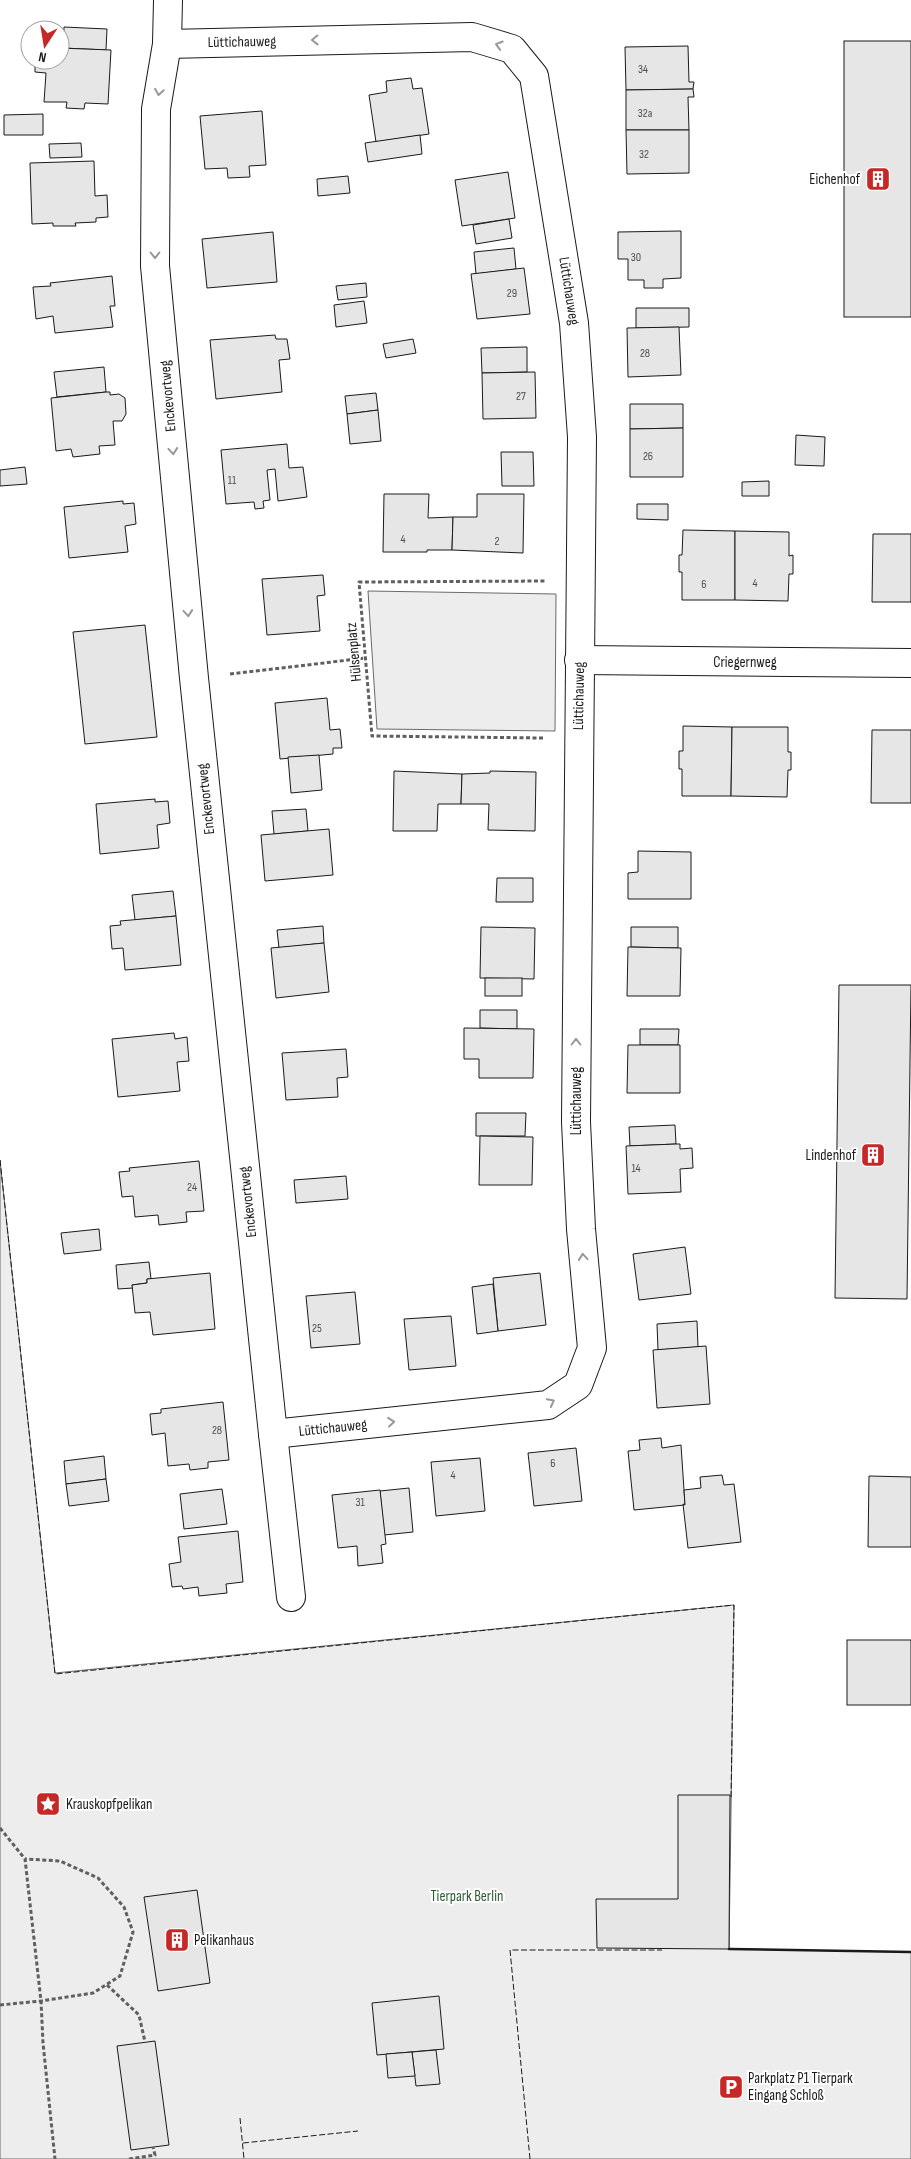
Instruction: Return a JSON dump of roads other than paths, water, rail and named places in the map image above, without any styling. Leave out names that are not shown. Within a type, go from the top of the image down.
[{"type":"street","name":"Enckevortweg","points":[[168,0],[167,44],[156,109],[155,266],[194,678],[272,1434],[292,1598]]},
{"type":"street","name":"Lüttichauweg","points":[[167,44],[472,37],[512,49],[534,76],[574,323],[582,437],[576,1122],[581,1229],[592,1348],[578,1385],[548,1405],[272,1434]]},
{"type":"street","name":"Criegernweg","points":[[579,660],[911,663]]},
{"type":"place","name":"Eichenhof","points":[[878,179]]},
{"type":"place","name":"Lindenhof","points":[[873,1155]]},
{"type":"place","name":"Krauskopfpelikan","points":[[48,1804]]},
{"type":"place","name":"Pelikanhaus","points":[[177,1940]]},
{"type":"place","name":"Parkplatz P1 Tierpark Eingang Schloß","points":[[731,2087]]},
{"type":"park label","name":"Tierpark Berlin","points":[[467,1896]]}]
